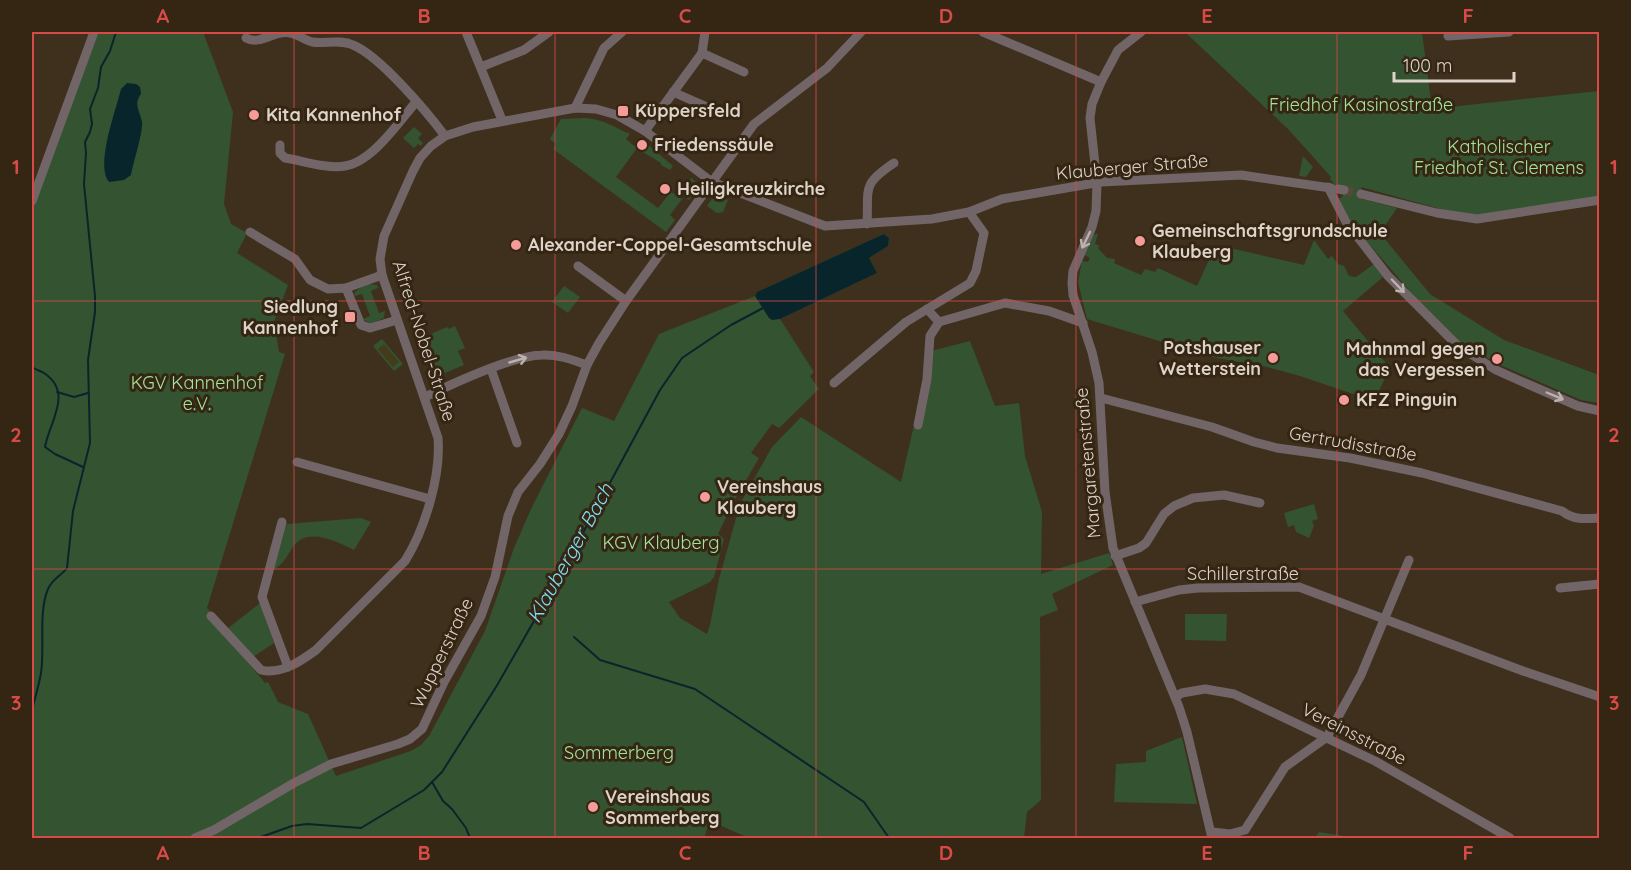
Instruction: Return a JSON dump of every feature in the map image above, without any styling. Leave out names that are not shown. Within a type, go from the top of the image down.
[{"type":"street","points":[[32,201],[94,32]]},
{"type":"street","points":[[246,38],[252,41],[284,32],[295,34],[311,42],[339,42],[354,45],[374,59],[445,136]]},
{"type":"street","points":[[466,32],[502,120]]},
{"type":"street","points":[[481,68],[524,50],[549,32]]},
{"type":"street","points":[[575,108],[604,48],[622,32]]},
{"type":"street","points":[[645,131],[702,53],[705,32]]},
{"type":"street","name":"Wupperstraße","points":[[195,838],[214,830],[331,764],[398,744],[410,739],[422,729],[444,682],[481,616],[495,577],[508,516],[518,492],[540,464],[559,434],[587,365],[599,342],[754,124],[827,68],[861,32]]},
{"type":"street","points":[[983,32],[1101,82]]},
{"type":"street","name":"Margaretenstraße","points":[[1141,32],[1118,50],[1101,82],[1091,109],[1097,183],[1096,211],[1074,271],[1073,295],[1092,352],[1101,398],[1105,492],[1114,552],[1175,697],[1187,732],[1212,835]]},
{"type":"street","points":[[1448,36],[1509,32]]},
{"type":"street","points":[[702,53],[744,72]]},
{"type":"street","points":[[673,92],[714,110]]},
{"type":"street","points":[[280,145],[280,153],[285,158],[335,166],[352,164],[364,159],[416,102]]},
{"type":"street","name":"Alfred-Nobel-Straße","points":[[212,616],[261,670],[274,671],[288,667],[316,650],[405,561],[416,544],[430,499],[439,445],[437,432],[379,265],[382,242],[406,185],[420,158],[431,146],[445,136],[502,120],[575,108],[596,109],[611,113],[645,131],[712,182]]},
{"type":"street","points":[[867,224],[867,198],[870,182],[894,163]]},
{"type":"street","name":"Klauberger Straße","points":[[712,182],[825,226],[932,219],[969,212],[1002,199],[1097,183],[1241,175],[1335,189],[1346,222],[1379,264],[1437,327],[1458,346],[1496,370],[1578,406],[1599,411]]},
{"type":"street","points":[[1362,194],[1437,213],[1477,219],[1599,201]]},
{"type":"street","points":[[834,383],[906,322],[966,286],[974,278],[984,233],[969,212]]},
{"type":"street","points":[[250,232],[295,259],[310,280],[332,290],[346,288],[382,276]]},
{"type":"street","points":[[578,266],[626,301]]},
{"type":"street","points":[[346,288],[361,325],[370,328],[398,320]]},
{"type":"street","points":[[918,424],[927,380],[930,336],[939,322],[1005,303],[1049,310],[1083,323]]},
{"type":"street","points":[[927,309],[939,322]]},
{"type":"street","points":[[425,397],[521,358],[544,355],[566,358],[587,365]]},
{"type":"street","points":[[491,369],[517,443]]},
{"type":"street","name":"Gertrudisstraße","points":[[1101,398],[1212,427],[1277,448],[1350,458],[1422,473],[1562,511],[1569,517],[1599,518]]},
{"type":"street","points":[[297,462],[430,499]]},
{"type":"street","points":[[1114,552],[1139,548],[1146,543],[1164,514],[1174,506],[1193,498],[1224,495],[1260,503]]},
{"type":"street","points":[[282,522],[262,597],[288,667]]},
{"type":"street","points":[[1212,835],[1245,830],[1284,767],[1327,737],[1361,675],[1409,560]]},
{"type":"street","points":[[1560,588],[1599,584]]},
{"type":"street","name":"Schillerstraße","points":[[1135,602],[1179,590],[1198,588],[1299,587],[1599,697]]},
{"type":"street","name":"Vereinsstraße","points":[[1175,697],[1182,693],[1205,689],[1234,694],[1375,761],[1510,838]]},
{"type":"green space","points":[[97,32],[203,32],[233,112],[224,204],[231,224],[247,233],[237,253],[288,285],[274,322],[279,352],[285,354],[207,608],[227,629],[260,603],[274,643],[247,661],[265,683],[268,682],[278,702],[308,714],[336,776],[411,751],[429,736],[485,631],[514,548],[582,408],[614,421],[659,334],[755,296],[757,292],[884,234],[889,238],[888,246],[869,258],[877,273],[780,319],[814,372],[810,376],[819,389],[779,428],[772,424],[751,453],[759,458],[718,534],[724,539],[714,577],[710,582],[669,602],[680,618],[707,634],[719,579],[740,504],[772,447],[801,417],[901,482],[931,351],[970,341],[995,406],[1019,403],[1025,456],[1042,512],[1041,574],[1109,553],[1113,565],[1052,594],[1058,610],[1040,617],[1041,800],[1027,812],[1024,838],[749,838],[710,821],[704,838],[32,838],[32,211]]},
{"type":"green space","points":[[1185,32],[1422,32],[1432,109],[1599,91],[1599,197],[1475,216],[1361,187],[1362,199],[1397,208],[1380,233],[1430,294],[1504,340],[1599,375],[1599,403],[1581,400],[1498,364],[1463,344],[1440,326],[1350,220],[1339,199],[1343,196],[1330,179],[1331,177],[1289,130]]},
{"type":"green space","points":[[586,118],[605,122],[630,134],[626,139],[634,146],[641,139],[673,166],[670,170],[643,152],[642,149],[637,148],[616,177],[658,208],[671,192],[682,199],[670,215],[675,220],[666,232],[553,149],[556,144],[550,139],[561,119]]},
{"type":"green space","points":[[414,127],[422,134],[418,138],[423,143],[414,148],[403,138]]},
{"type":"green space","points":[[1303,156],[1313,167],[1306,177],[1299,176]]},
{"type":"green space","points":[[691,178],[700,185],[689,200],[680,193]]},
{"type":"green space","points":[[721,197],[728,200],[723,212],[717,213],[707,206],[712,199]]},
{"type":"green space","points":[[1098,234],[1095,244],[1100,246],[1098,248],[1107,258],[1115,259],[1114,263],[1141,275],[1145,269],[1155,272],[1158,268],[1197,286],[1217,245],[1304,265],[1314,240],[1328,259],[1332,256],[1338,264],[1344,266],[1349,276],[1356,277],[1374,264],[1383,277],[1343,311],[1390,368],[1374,401],[1300,376],[1267,367],[1212,357],[1087,319],[1078,282],[1082,261],[1088,262],[1090,258],[1084,255],[1093,235]]},
{"type":"green space","points":[[368,284],[377,285],[378,288],[371,291],[379,313],[385,311],[384,318],[370,324],[363,319],[370,316],[362,294],[355,296],[354,293]]},
{"type":"green space","points":[[564,286],[580,297],[568,313],[552,302]]},
{"type":"green space","points":[[455,326],[465,348],[458,351],[464,365],[435,377],[419,339]]},
{"type":"green space","points":[[382,339],[403,364],[394,371],[373,346]]},
{"type":"green space","points":[[1314,504],[1318,519],[1312,521],[1314,526],[1309,538],[1296,532],[1294,525],[1288,527],[1284,513]]},
{"type":"green space","points":[[361,518],[371,522],[354,550],[323,538],[306,537],[293,547],[282,563],[272,571],[283,528],[287,524]]},
{"type":"green space","points":[[1185,614],[1227,614],[1226,641],[1185,640]]},
{"type":"green space","points":[[1182,737],[1197,804],[1114,802],[1116,764],[1146,762],[1146,751]]},
{"type":"green space","points":[[1319,832],[1357,838],[1315,838]]},
{"type":"sand","points":[[384,344],[399,362],[393,367],[378,349]]},
{"type":"water","points":[[127,83],[140,87],[141,94],[137,105],[142,122],[141,133],[131,175],[124,180],[109,182],[105,174],[105,151],[121,89]]},
{"type":"water","points":[[884,234],[889,238],[888,246],[869,258],[877,273],[780,319],[769,318],[755,296],[757,292]]},
{"type":"waterway","points":[[32,710],[41,673],[42,619],[45,598],[52,583],[67,568],[73,511],[90,443],[88,360],[95,296],[84,184],[85,142],[92,124],[90,109],[98,88],[101,67],[110,51],[116,32]]},
{"type":"waterway","name":"Klauberger Bach","points":[[258,838],[292,826],[307,824],[361,828],[424,790],[442,772],[496,687],[557,581],[660,390],[682,358],[731,325],[763,308]]},
{"type":"waterway","points":[[32,367],[53,381],[59,399],[45,447],[83,467]]},
{"type":"waterway","points":[[57,392],[74,397],[88,393]]},
{"type":"waterway","points":[[574,637],[600,660],[695,689],[864,802],[889,838]]},
{"type":"waterway","points":[[432,782],[443,801],[466,828],[470,838]]},
{"type":"tunnel","points":[[1344,190],[1361,194]]},
{"type":"place","name":"Küppersfeld","points":[[623,111]]},
{"type":"place","name":"Kita Kannenhof","points":[[254,115]]},
{"type":"place","name":"Friedenssäule","points":[[642,145]]},
{"type":"place","name":"Heiligkreuzkirche","points":[[665,189]]},
{"type":"place","name":"Gemeinschaftsgrundschule Klauberg","points":[[1140,241]]},
{"type":"place","name":"Alexander-Coppel-Gesamtschule","points":[[516,245]]},
{"type":"place","name":"Siedlung Kannenhof","points":[[350,317]]},
{"type":"place","name":"Potshauser Wetterstein","points":[[1273,358]]},
{"type":"place","name":"Mahnmal gegen das Vergessen","points":[[1497,359]]},
{"type":"place","name":"KFZ Pinguin","points":[[1344,400]]},
{"type":"place","name":"Vereinshaus Klauberg","points":[[705,497]]},
{"type":"place","name":"Vereinshaus Sommerberg","points":[[593,807]]},
{"type":"park label","name":"Friedhof Kasinostraße","points":[[1361,105]]},
{"type":"park label","name":"Katholischer Friedhof St. Clemens","points":[[1499,157]]},
{"type":"park label","name":"KGV Kannenhof e.V.","points":[[197,394]]},
{"type":"park label","name":"KGV Klauberg","points":[[661,543]]},
{"type":"park label","name":"Sommerberg","points":[[619,753]]}]
